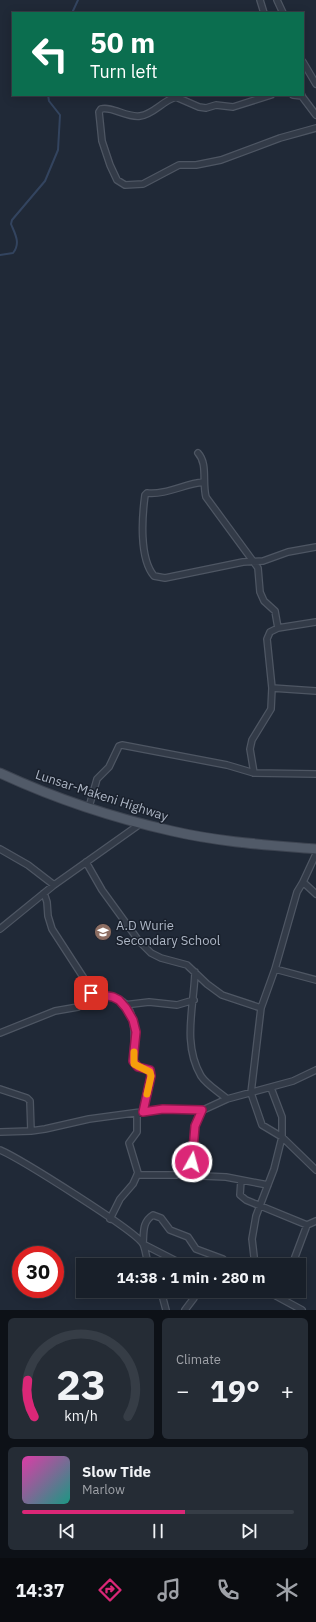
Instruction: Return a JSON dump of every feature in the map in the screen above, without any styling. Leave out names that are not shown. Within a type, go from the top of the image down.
[{"type":"main road","name":"Lunsar-Makeni Highway","points":[[0,773],[46,792],[140,824],[218,840],[316,849]]},
{"type":"street","points":[[260,0],[264,12]]},
{"type":"street","points":[[277,0],[283,12]]},
{"type":"street","points":[[304,64],[316,84]]},
{"type":"street","points":[[268,96],[233,107],[216,106],[206,108],[199,107],[176,97],[160,105],[152,112],[139,117],[101,109],[99,112],[102,141],[114,175],[125,185],[143,184],[179,165],[196,165],[221,160],[280,138],[316,128]]},
{"type":"street","points":[[302,96],[316,115]]},
{"type":"street","points":[[198,453],[204,461],[203,482],[206,497],[219,513],[233,535],[243,546],[260,572],[258,580],[260,592],[264,601],[275,611],[278,628]]},
{"type":"street","points":[[203,482],[194,483],[156,494],[147,492],[145,495],[142,521],[144,548],[151,572],[158,578],[263,561],[288,552],[316,547]]},
{"type":"street","points":[[254,773],[250,749],[252,740],[271,709],[272,688],[267,639],[270,632],[278,628],[316,622]]},
{"type":"street","points":[[272,688],[316,691]]},
{"type":"street","points":[[89,807],[97,779],[109,767],[119,746],[122,744],[227,765],[254,773],[316,774]]},
{"type":"street","points":[[0,929],[54,885],[140,824]]},
{"type":"street","points":[[0,849],[28,865],[54,885]]},
{"type":"street","points":[[316,854],[297,892],[275,969],[260,1008],[251,1093],[262,1125],[282,1137],[316,1170]]},
{"type":"street","points":[[86,862],[102,890],[145,948],[161,958],[187,965],[207,984],[222,995],[260,1008]]},
{"type":"street","points":[[303,882],[316,894]]},
{"type":"street","points":[[44,893],[52,929],[87,983],[91,993],[113,997],[124,1006],[133,1020],[136,1032],[133,1061],[138,1067],[150,1070],[151,1076],[140,1112],[137,1132],[129,1143],[136,1163],[137,1175],[133,1184],[120,1199],[110,1219]]},
{"type":"street","points":[[275,969],[316,980]]},
{"type":"street","points":[[195,972],[194,1000],[190,1031],[191,1046],[201,1076],[227,1099]]},
{"type":"street","points":[[0,1033],[55,1011],[78,1008],[94,994]]},
{"type":"street","points":[[124,1006],[149,1002],[177,1005],[194,1000]]},
{"type":"street","points":[[0,1132],[31,1131],[89,1119],[163,1109],[202,1110],[227,1099],[292,1081],[316,1070]]},
{"type":"street","points":[[254,1258],[252,1239],[259,1206],[268,1185],[282,1137],[282,1117],[271,1088]]},
{"type":"street","points":[[0,1089],[27,1098],[30,1101],[31,1131]]},
{"type":"street","points":[[180,1173],[188,1168],[192,1162],[195,1126],[202,1110]]},
{"type":"street","points":[[0,1150],[26,1163],[126,1229],[143,1244],[170,1258]]},
{"type":"street","points":[[137,1175],[166,1176],[180,1173],[226,1177],[268,1185]]},
{"type":"street","points":[[241,1180],[240,1195],[246,1200],[306,1225],[316,1221]]},
{"type":"street","points":[[147,1258],[143,1244],[145,1224],[149,1218],[157,1216],[161,1218],[170,1230],[188,1237],[196,1249],[220,1258]]},
{"type":"street","points":[[294,1258],[306,1225]]},
{"type":"street","points":[[163,1298],[166,1310]]},
{"type":"street","points":[[186,1310],[194,1298]]},
{"type":"street","points":[[281,1298],[302,1310]]},
{"type":"waterway","points":[[72,12],[78,0]]},
{"type":"waterway","points":[[0,255],[13,253],[17,246],[16,235],[11,224],[12,220],[45,181],[58,150],[60,115],[49,101],[48,96]]},
{"type":"slow traffic","points":[[134,1052],[134,1064],[138,1067],[150,1070],[151,1076],[147,1094]]},
{"type":"place","name":"A.D Wurie Secondary School","points":[[103,932]]},
{"type":"route","points":[[91,993],[96,996],[113,997],[119,1000],[133,1020],[136,1032],[133,1061],[138,1067],[150,1070],[151,1076],[143,1112],[163,1109],[185,1111],[202,1110],[198,1116],[195,1126],[192,1162]]}]
